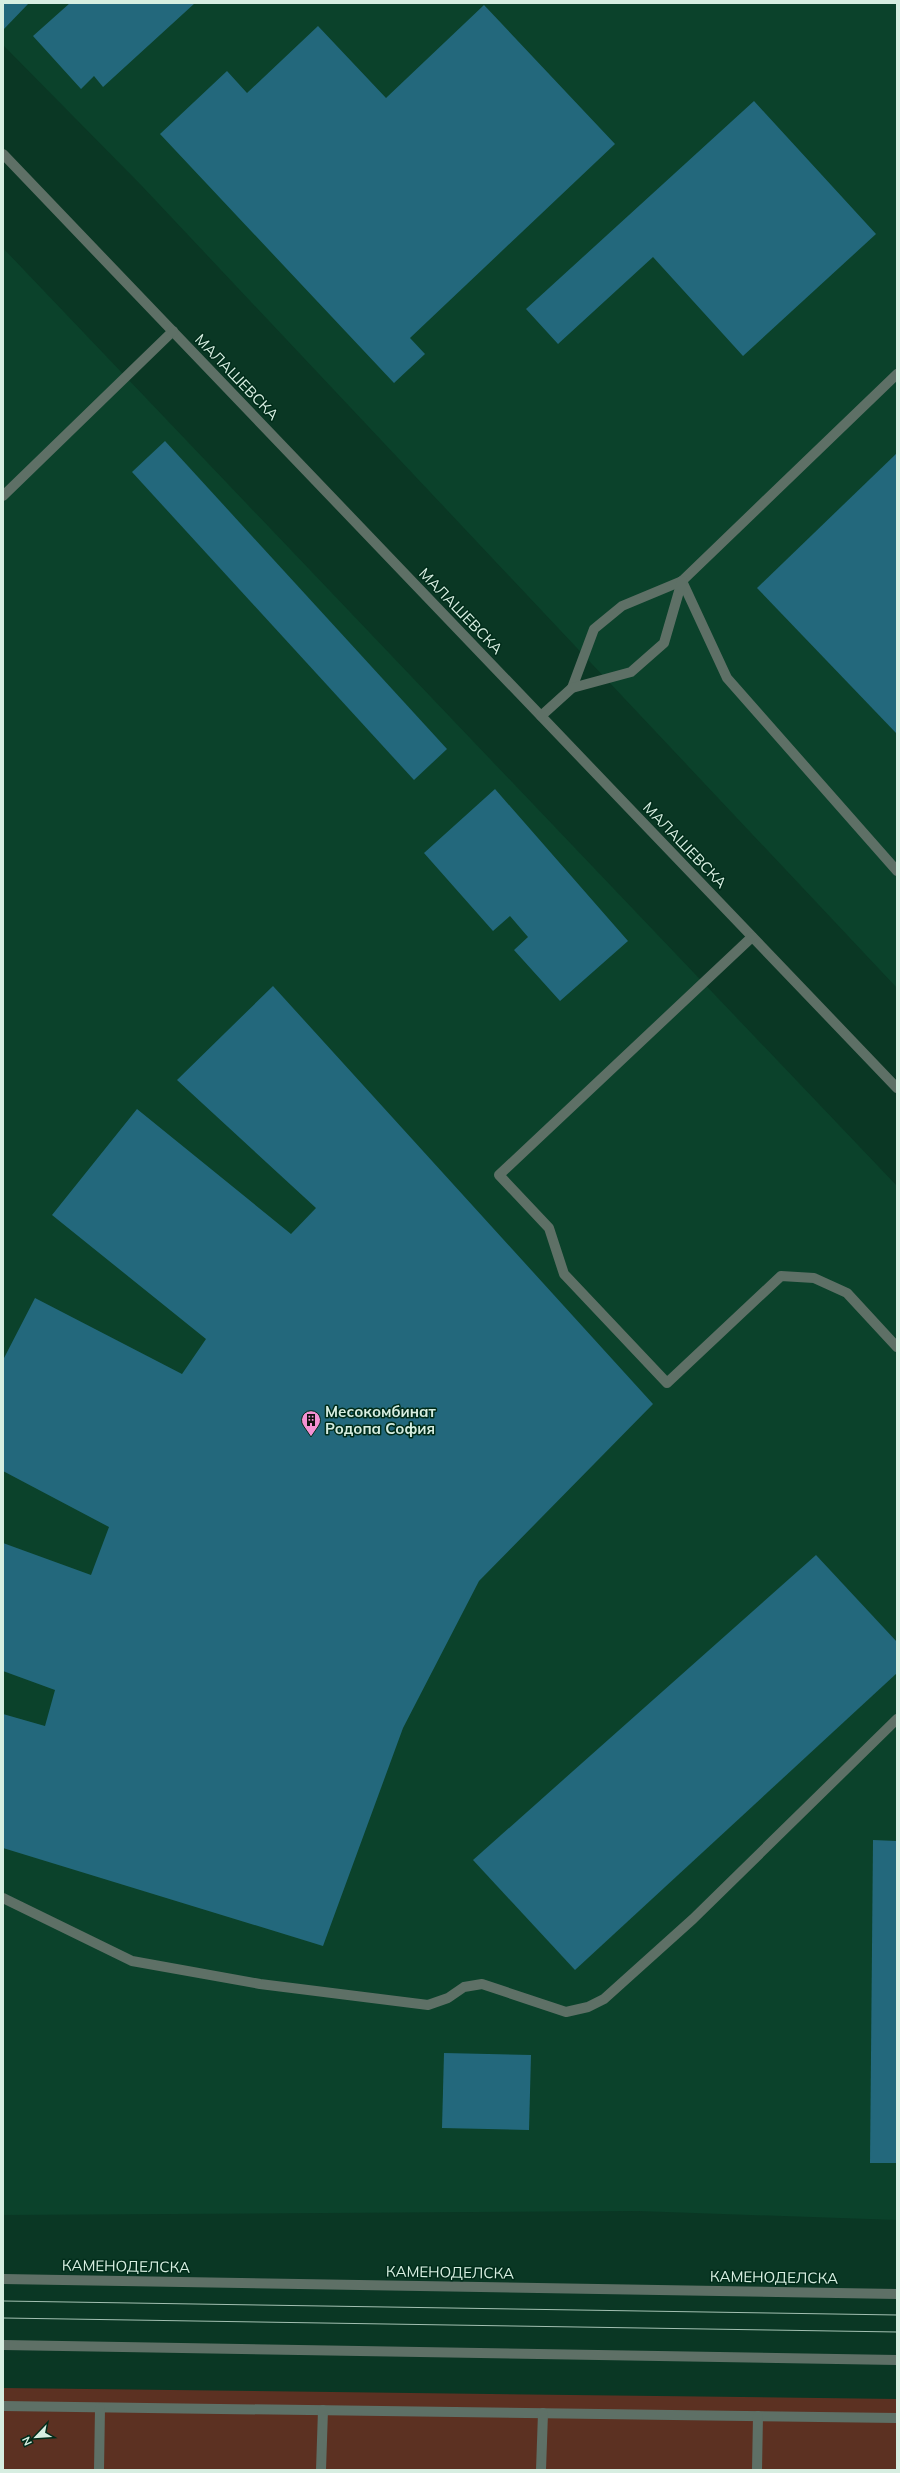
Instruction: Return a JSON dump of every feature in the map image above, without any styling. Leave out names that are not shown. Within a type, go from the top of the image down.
[{"type":"street","name":"МАЛАШЕВСКА","points":[[3,154],[897,1088]]},
{"type":"street","points":[[3,496],[173,331]]},
{"type":"street","points":[[572,688],[594,629],[622,606],[682,581],[897,374]]},
{"type":"street","points":[[541,716],[572,688],[631,672],[664,643],[682,581]]},
{"type":"street","points":[[682,581],[727,678],[897,871]]},
{"type":"street","points":[[752,936],[499,1175],[549,1228],[564,1274],[667,1383],[781,1276],[814,1278],[847,1293],[897,1347]]},
{"type":"street","points":[[3,1898],[132,1961],[260,1984],[428,2005],[448,1998],[464,1987],[482,1984],[566,2012],[588,2008],[604,1999],[694,1919],[897,1719]]},
{"type":"street","name":"КАМЕНОДЕЛСКА","points":[[3,2279],[897,2294]]},
{"type":"street","points":[[3,2345],[897,2360]]},
{"type":"street","points":[[3,2406],[897,2418]]},
{"type":"street","points":[[99,2470],[100,2408]]},
{"type":"street","points":[[322,2410],[322,2470]]},
{"type":"street","points":[[541,2470],[542,2413]]},
{"type":"street","points":[[757,2470],[758,2416]]},
{"type":"shaded area","points":[[3,3],[897,3],[897,988],[141,185],[3,45]]},
{"type":"shaded area","points":[[3,248],[897,1186],[897,2220],[638,2211],[3,2215]]},
{"type":"shaded area","points":[[3,2388],[897,2399],[897,2470],[3,2470]]},
{"type":"building","points":[[3,3],[29,3],[3,30]]},
{"type":"building","points":[[70,3],[195,3],[103,87],[94,76],[81,89],[33,36]]},
{"type":"building","points":[[484,5],[615,144],[410,338],[425,354],[394,383],[160,134],[227,71],[247,93],[318,26],[386,98]]},
{"type":"building","points":[[754,101],[876,234],[743,356],[653,257],[558,344],[526,309]]},
{"type":"building","points":[[165,441],[447,749],[414,780],[132,472]]},
{"type":"building","points":[[897,453],[897,734],[757,588]]},
{"type":"building","points":[[495,789],[628,941],[560,1001],[514,950],[528,937],[510,916],[493,931],[424,853]]},
{"type":"building","name":"Месокомбинат Родопа София","points":[[273,986],[653,1404],[479,1581],[403,1728],[323,1946],[3,1848],[3,1714],[45,1726],[55,1690],[3,1671],[3,1543],[91,1575],[109,1527],[3,1471],[3,1360],[35,1298],[182,1374],[206,1339],[52,1215],[137,1109],[291,1234],[316,1208],[177,1080]]},
{"type":"building","points":[[816,1555],[897,1642],[897,1673],[575,1970],[473,1860]]},
{"type":"building","points":[[873,1840],[897,1841],[897,2163],[870,2163]]},
{"type":"building","points":[[444,2053],[531,2055],[529,2130],[442,2128]]},
{"type":"tram line","points":[[3,2301],[897,2315]]},
{"type":"tram line","points":[[3,2318],[897,2332]]},
{"type":"place","name":"Месокомбинат Родопа София","points":[[311,1437]]}]
